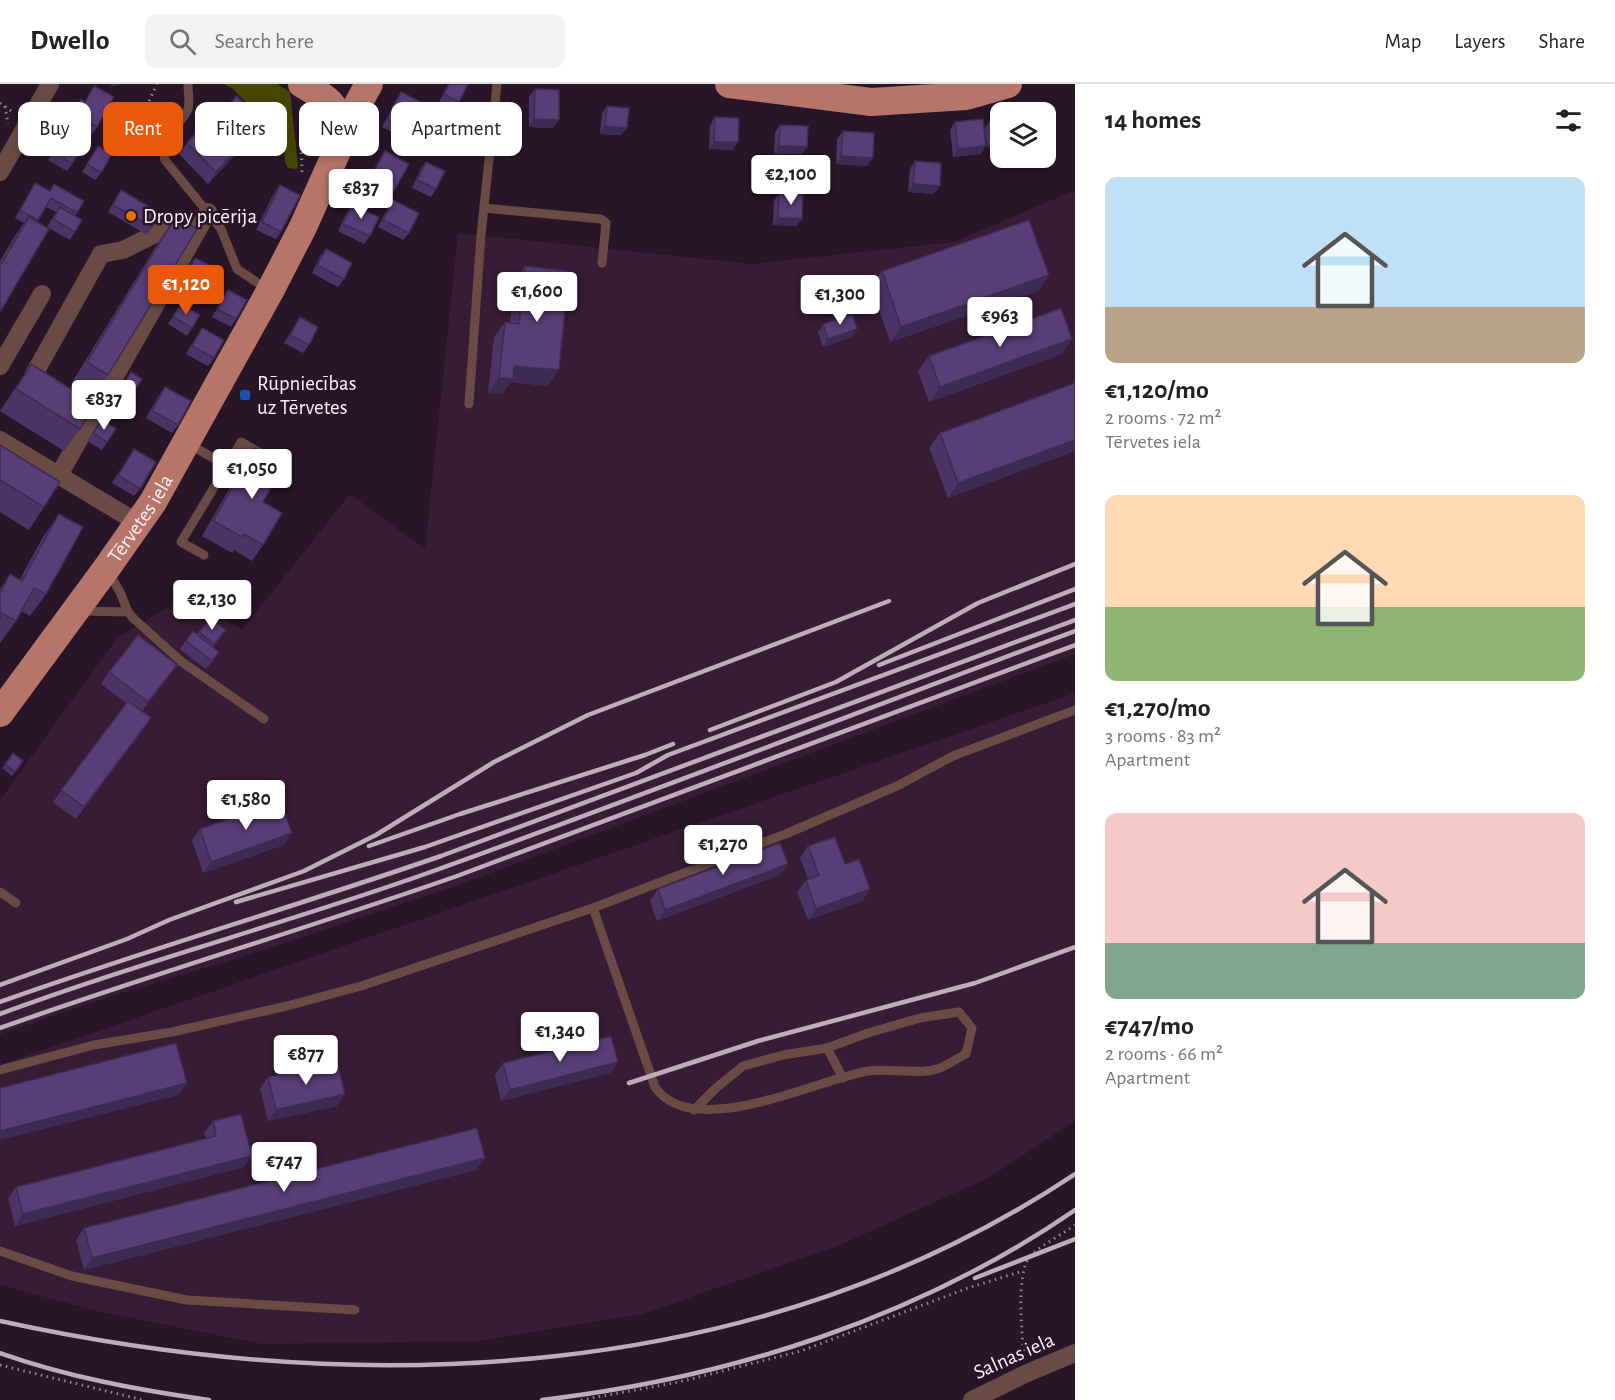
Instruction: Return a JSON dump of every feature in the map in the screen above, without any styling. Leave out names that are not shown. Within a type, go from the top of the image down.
[{"type":"main road","points":[[302,84],[329,102]]},
{"type":"main road","name":"Tērvetes iela","points":[[359,102],[369,84]]},
{"type":"main road","points":[[741,85],[872,98],[966,96],[1008,84]]},
{"type":"main road","name":"Tērvetes iela","points":[[0,713],[153,502],[270,291],[303,227],[334,156]]},
{"type":"street","points":[[0,171],[51,84]]},
{"type":"street","points":[[59,475],[89,409],[207,212]]},
{"type":"street","points":[[64,394],[33,376],[101,254],[123,250],[169,227],[194,236]]},
{"type":"street","points":[[0,366],[42,294]]},
{"type":"street","points":[[0,440],[138,523]]},
{"type":"street","name":"Salnas iela","points":[[972,1400],[1075,1353]]},
{"type":"lane","points":[[188,84],[188,108],[164,142],[162,149],[165,160],[221,229],[237,269],[270,291]]},
{"type":"lane","points":[[469,404],[484,208],[497,84]]},
{"type":"lane","points":[[484,208],[602,219],[606,223],[602,263]]},
{"type":"lane","points":[[187,442],[227,466]]},
{"type":"lane","points":[[204,555],[181,542],[242,442],[269,458]]},
{"type":"lane","points":[[106,569],[120,592],[128,612],[182,662],[264,719]]},
{"type":"lane","points":[[75,610],[128,612]]},
{"type":"lane","points":[[0,1070],[94,1045],[172,1032],[287,1006],[361,986],[593,908],[788,833],[897,786],[953,756],[1075,710]]},
{"type":"lane","points":[[0,892],[16,903]]},
{"type":"lane","points":[[593,908],[655,1087],[661,1096],[694,1110],[724,1109],[771,1100],[869,1071],[935,1070],[966,1054],[972,1028],[959,1012],[920,1018],[827,1048],[783,1055],[743,1066],[694,1110]]},
{"type":"lane","points":[[827,1048],[843,1078]]},
{"type":"lane","points":[[0,1251],[72,1276],[187,1300],[355,1310]]},
{"type":"path","points":[[149,101],[157,84]]},
{"type":"path","points":[[0,103],[18,116]]},
{"type":"path","points":[[5,106],[9,131]]},
{"type":"path","points":[[1025,1374],[1021,1314],[1023,1271],[1029,1257],[1075,1225]]},
{"type":"path","points":[[581,1400],[679,1382],[801,1351],[968,1288],[1023,1271]]},
{"type":"path","points":[[0,1365],[143,1400]]},
{"type":"shaded area","points":[[224,84],[277,84],[290,92],[297,169],[288,168],[285,162],[287,102],[246,102],[233,89]]},
{"type":"shaded area","points":[[1075,190],[1075,654],[456,886],[0,1034],[0,800],[117,638],[187,596],[242,630],[350,494],[425,549],[458,233],[752,264],[954,242]]},
{"type":"shaded area","points":[[1075,693],[1075,1121],[990,1177],[840,1245],[643,1314],[480,1341],[262,1344],[101,1312],[0,1285],[0,1065]]},
{"type":"building","points":[[449,84],[468,84],[459,102],[444,94]]},
{"type":"building","points":[[94,86],[114,97],[111,102],[103,102],[103,116],[97,127],[91,124],[91,102],[85,102]]},
{"type":"building","points":[[535,89],[559,90],[559,120],[534,119]]},
{"type":"building","points":[[401,92],[421,102],[396,102]]},
{"type":"building","points":[[237,96],[243,102],[231,102]]},
{"type":"building","points":[[607,106],[629,108],[627,128],[605,126]]},
{"type":"building","points":[[715,117],[739,118],[738,142],[714,142]]},
{"type":"building","points":[[983,119],[986,146],[958,149],[955,122]]},
{"type":"building","points":[[780,125],[808,126],[807,147],[779,146]]},
{"type":"building","points":[[843,131],[874,133],[873,158],[841,156]]},
{"type":"building","points":[[195,134],[195,151],[187,143]]},
{"type":"building","points":[[98,146],[103,149],[103,156],[111,156],[101,173],[87,164]]},
{"type":"building","points":[[385,151],[409,164],[394,191],[370,178]]},
{"type":"building","points":[[60,156],[77,156],[72,164]]},
{"type":"building","points":[[200,156],[231,156],[216,172]]},
{"type":"building","points":[[915,161],[941,163],[940,186],[913,184]]},
{"type":"building","points":[[426,162],[445,171],[436,189],[417,180]]},
{"type":"building","points":[[35,183],[50,191],[54,184],[84,201],[77,213],[51,198],[38,220],[20,210]]},
{"type":"building","points":[[280,185],[300,195],[281,232],[262,222]]},
{"type":"building","points":[[121,190],[160,213],[152,227],[113,205]]},
{"type":"building","points":[[779,193],[803,194],[802,219],[778,218]]},
{"type":"building","points":[[393,200],[419,213],[409,233],[383,220]]},
{"type":"building","points":[[352,205],[379,217],[370,236],[343,224]]},
{"type":"building","points":[[60,207],[82,220],[75,232],[53,219]]},
{"type":"building","points":[[176,216],[197,229],[108,375],[87,362]]},
{"type":"building","points":[[29,217],[49,229],[0,312],[0,266]]},
{"type":"building","points":[[1029,220],[1049,275],[901,327],[882,271]]},
{"type":"building","points":[[326,249],[352,263],[344,279],[317,265]]},
{"type":"building","points":[[195,258],[223,272],[214,290],[186,276]]},
{"type":"building","points":[[525,266],[569,271],[559,370],[514,366],[513,379],[499,378],[505,322],[519,324]]},
{"type":"building","points":[[228,290],[247,300],[236,319],[217,309]]},
{"type":"building","points":[[181,304],[200,315],[192,328],[173,317]]},
{"type":"building","points":[[1061,308],[1072,339],[940,387],[929,356]]},
{"type":"building","points":[[852,314],[857,329],[828,339],[823,324]]},
{"type":"building","points":[[300,317],[318,327],[309,345],[290,335]]},
{"type":"building","points":[[202,328],[224,340],[214,358],[192,346]]},
{"type":"building","points":[[31,364],[95,404],[80,429],[16,389]]},
{"type":"building","points":[[131,372],[142,379],[130,398],[119,392]]},
{"type":"building","points":[[1075,383],[1075,440],[958,483],[940,433]]},
{"type":"building","points":[[165,387],[191,401],[178,425],[152,411]]},
{"type":"building","points":[[102,419],[116,429],[107,442],[93,433]]},
{"type":"building","points":[[0,445],[60,482],[44,507],[0,480]]},
{"type":"building","points":[[255,448],[284,465],[263,502],[282,513],[263,545],[244,534],[242,537],[213,521]]},
{"type":"building","points":[[134,449],[156,462],[140,489],[118,475]]},
{"type":"building","points":[[59,514],[83,527],[46,594],[34,588],[16,621],[2,613],[0,618],[0,593],[10,574],[22,581]]},
{"type":"building","points":[[211,618],[226,630],[214,644],[199,632]]},
{"type":"building","points":[[193,631],[219,652],[212,661],[186,641]]},
{"type":"building","points":[[138,635],[177,665],[148,702],[109,672]]},
{"type":"building","points":[[128,701],[151,718],[84,807],[61,790]]},
{"type":"building","points":[[13,753],[23,761],[15,772],[5,764]]},
{"type":"building","points":[[280,800],[292,833],[211,862],[200,829]]},
{"type":"building","points":[[835,837],[845,864],[859,859],[870,889],[816,909],[806,880],[819,875],[808,846]]},
{"type":"building","points":[[780,843],[788,864],[665,910],[658,889]]},
{"type":"building","points":[[611,1036],[618,1062],[510,1090],[503,1063]]},
{"type":"building","points":[[176,1043],[187,1083],[0,1131],[0,1088]]},
{"type":"building","points":[[337,1061],[345,1094],[276,1110],[268,1077]]},
{"type":"building","points":[[241,1114],[252,1156],[23,1214],[16,1187],[216,1136],[213,1121]]},
{"type":"building","points":[[477,1128],[485,1158],[92,1258],[84,1228]]},
{"type":"railway","points":[[710,730],[836,682],[978,603],[1075,564]]},
{"type":"railway","points":[[879,665],[1075,589]]},
{"type":"railway","points":[[0,985],[304,871],[376,835],[494,762],[588,715],[889,601]]},
{"type":"railway","points":[[236,902],[425,847],[636,773],[668,755],[1075,604]]},
{"type":"railway","points":[[0,1002],[441,856],[1075,620]]},
{"type":"railway","points":[[0,1014],[106,977],[425,874],[1075,631]]},
{"type":"railway","points":[[0,1028],[457,876],[1075,645]]},
{"type":"railway","points":[[369,846],[673,744]]},
{"type":"railway","points":[[629,1083],[758,1041],[975,983],[1075,947]]},
{"type":"railway","points":[[0,1321],[137,1346],[276,1361],[416,1365],[554,1356],[691,1334],[824,1297],[953,1244],[1075,1174]]},
{"type":"railway","points":[[542,1400],[612,1390],[683,1376],[752,1359],[820,1337],[887,1312],[952,1282],[1015,1248],[1075,1210]]},
{"type":"railway","points":[[975,1278],[1075,1239]]},
{"type":"railway","points":[[0,1353],[103,1382],[209,1400]]},
{"type":"place","name":"Dropy picērija","points":[[131,216]]},
{"type":"place","name":"Rūpniecības uz Tērvetes","points":[[245,395]]}]
